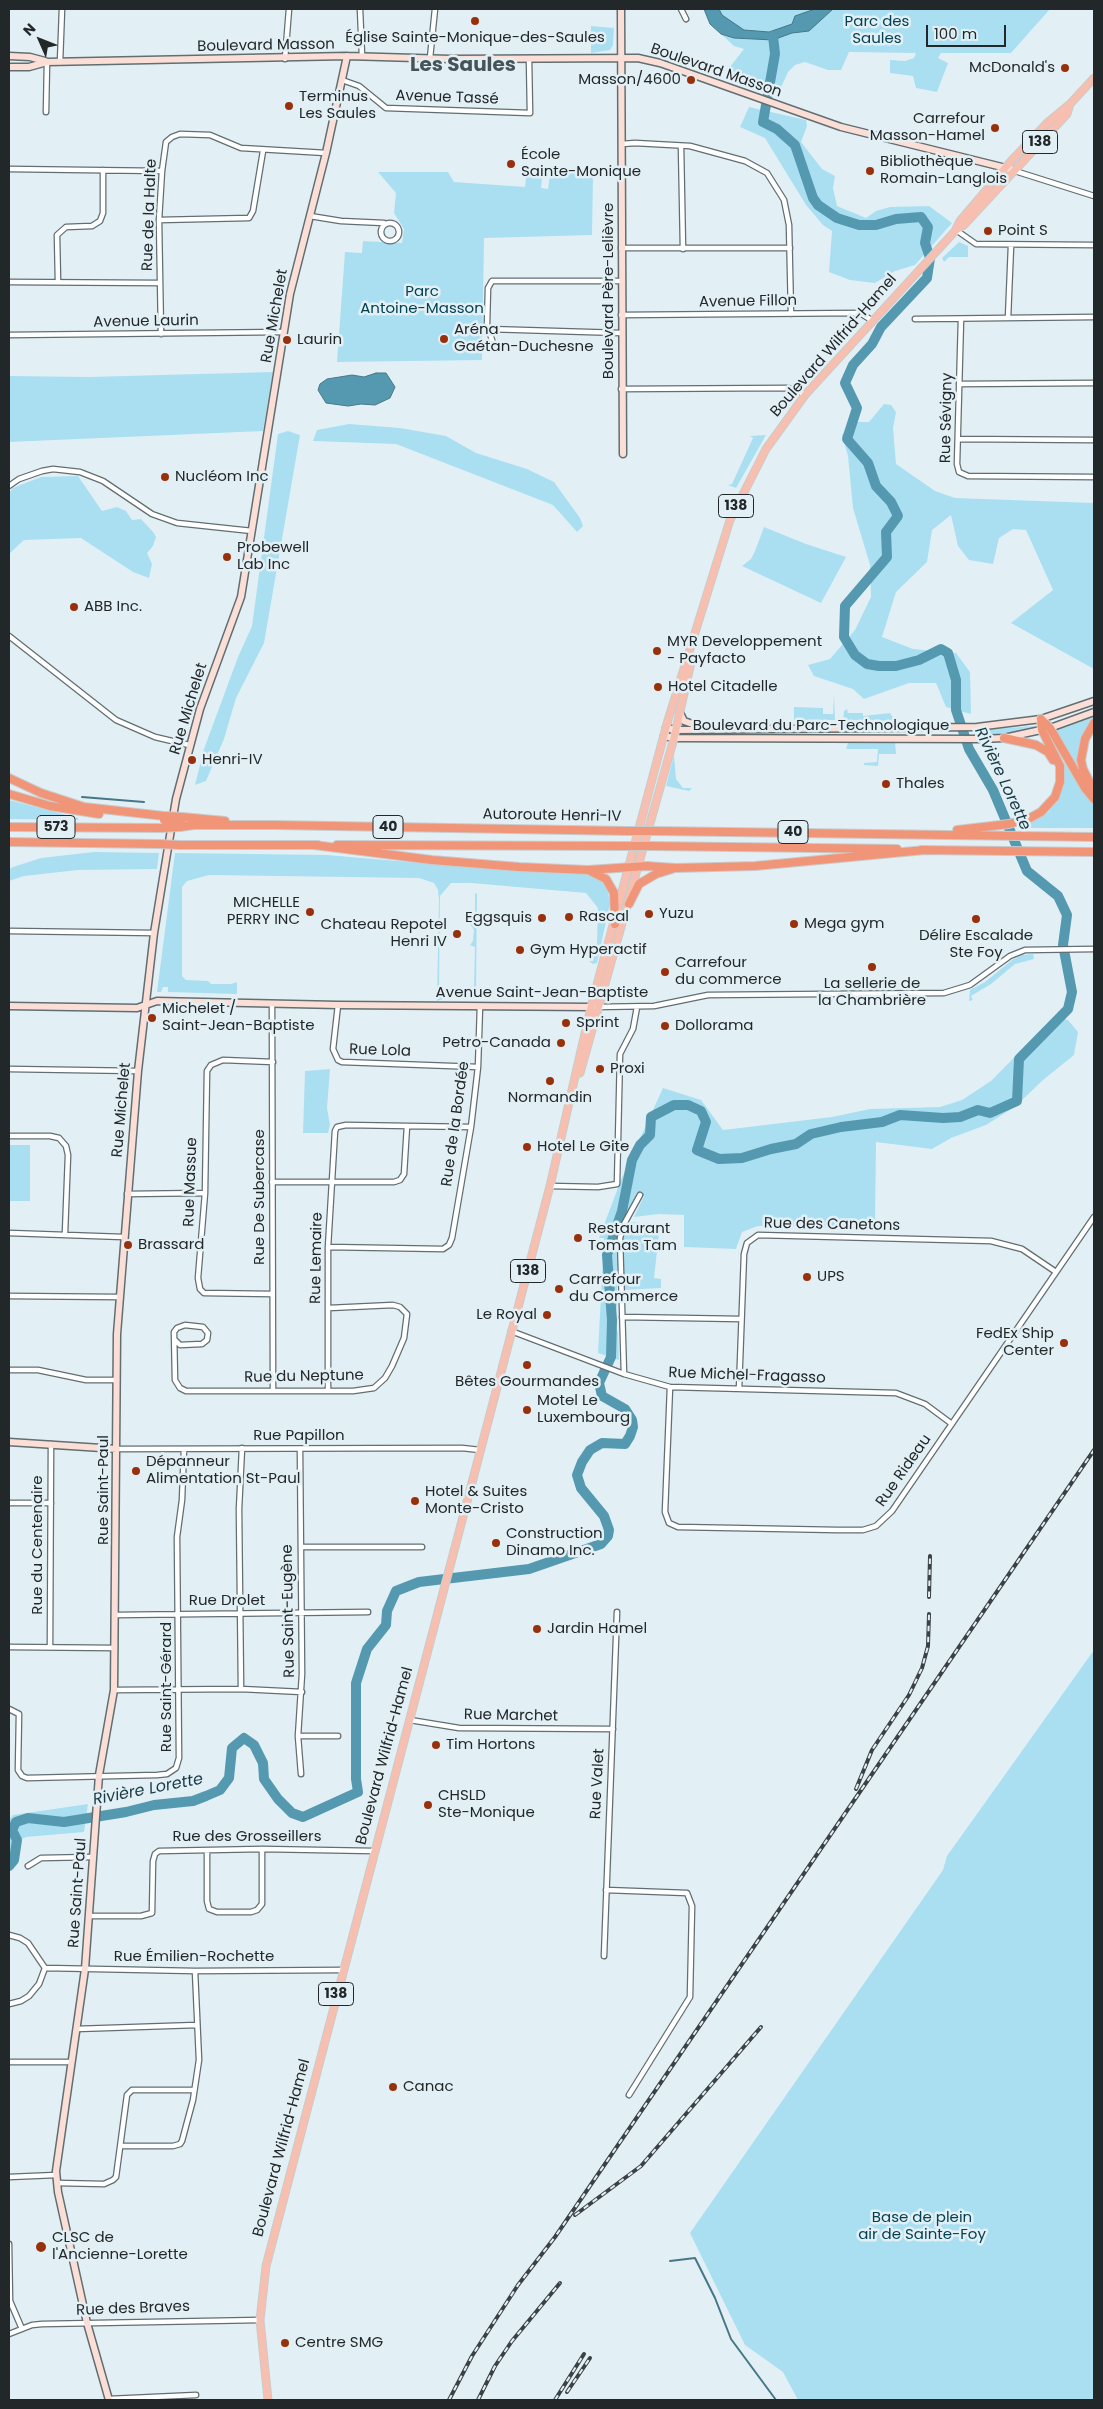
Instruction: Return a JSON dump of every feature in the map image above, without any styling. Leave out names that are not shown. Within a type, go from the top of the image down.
[{"type":"highway","points":[[930,833],[1018,822],[1041,812],[1049,805],[1058,790],[1060,766],[1041,719]]},
{"type":"highway","points":[[1094,723],[1084,739],[1081,760],[1083,769],[1094,791]]},
{"type":"highway","points":[[1046,729],[1078,779],[1094,798]]},
{"type":"highway","points":[[1004,738],[1024,741],[1043,749],[1052,758],[1060,773]]},
{"type":"highway","points":[[9,778],[41,793],[84,807],[163,821]]},
{"type":"highway","points":[[9,794],[76,812],[163,821],[274,825]]},
{"type":"highway","name":"573","points":[[9,827],[163,821],[181,822]]},
{"type":"highway","name":"Autoroute Henri-IV","points":[[181,822],[194,825],[1094,836]]},
{"type":"highway","name":"Autoroute Henri-IV","points":[[9,842],[651,846],[1094,852]]},
{"type":"highway","points":[[314,845],[441,861],[588,870],[639,866],[676,868],[755,866],[925,850]]},
{"type":"highway","points":[[629,904],[640,883],[656,874],[676,868]]},
{"type":"highway","points":[[588,870],[606,879],[614,893],[614,924]]},
{"type":"main road","name":"Boulevard Wilfrid-Hamel","points":[[956,230],[960,221],[1005,168],[1047,123],[1070,104],[1094,78]]},
{"type":"main road","name":"Boulevard Wilfrid-Hamel","points":[[268,2400],[260,2320],[266,2266],[342,1970],[410,1720],[550,1186],[591,1007],[628,867],[665,732],[727,528],[739,499],[766,449],[805,395],[956,230],[964,225],[1067,114],[1070,104]]},
{"type":"main road","name":"Boulevard Wilfrid-Hamel","points":[[565,1123],[600,1007],[675,734],[696,631]]},
{"type":"street","points":[[60,62],[62,9]]},
{"type":"street","points":[[285,59],[289,9]]},
{"type":"street","points":[[360,9],[362,56]]},
{"type":"street","points":[[430,58],[434,9]]},
{"type":"street","name":"Boulevard Père-Lelièvre","points":[[621,9],[623,454]]},
{"type":"street","points":[[681,9],[686,19]]},
{"type":"street","name":"Boulevard Masson","points":[[9,56],[30,57],[47,62]]},
{"type":"street","name":"Boulevard Masson","points":[[9,67],[29,67],[47,62],[285,59],[347,56],[638,58],[660,63],[848,129],[1013,170],[1094,196]]},
{"type":"street","name":"Rue Michelet","points":[[117,1380],[118,1297],[138,1071],[154,933],[167,847],[189,745],[206,690],[241,597],[290,294],[326,153],[347,56]]},
{"type":"street","name":"Avenue Tassé","points":[[342,80],[359,86],[386,108],[530,113],[529,58]]},
{"type":"street","points":[[46,112],[47,62]]},
{"type":"street","name":"Rue de la Halte","points":[[161,334],[159,220],[166,142],[180,134],[210,135],[241,148],[263,151],[326,153]]},
{"type":"street","points":[[622,144],[690,146],[745,161],[767,173],[784,200],[789,225],[791,314]]},
{"type":"street","points":[[681,146],[682,248]]},
{"type":"street","points":[[159,220],[249,218],[253,211],[263,151]]},
{"type":"street","points":[[9,169],[162,171]]},
{"type":"street","points":[[58,282],[58,235],[66,227],[92,226],[100,221],[103,213],[103,170]]},
{"type":"street","points":[[310,216],[341,221],[392,223],[399,232],[395,239],[387,240],[383,237],[384,223]]},
{"type":"street","points":[[956,230],[976,244],[1011,246],[1094,245]]},
{"type":"street","points":[[1008,318],[1011,246]]},
{"type":"street","points":[[621,248],[790,248]]},
{"type":"street","points":[[493,343],[488,329],[488,288],[492,281],[621,281]]},
{"type":"street","points":[[9,282],[160,283]]},
{"type":"street","name":"Avenue Fillon","points":[[621,315],[860,313],[873,321]]},
{"type":"street","points":[[915,319],[1094,317]]},
{"type":"street","name":"Rue Sévigny","points":[[961,319],[958,468],[962,474],[1094,477]]},
{"type":"street","points":[[488,329],[621,333]]},
{"type":"street","name":"Avenue Laurin","points":[[9,335],[284,332]]},
{"type":"street","points":[[959,384],[1094,383]]},
{"type":"street","points":[[622,389],[786,388],[795,389],[805,395]]},
{"type":"street","points":[[958,439],[1094,440]]},
{"type":"street","points":[[9,486],[42,471],[53,469],[80,472],[103,481],[152,514],[177,523],[252,531]]},
{"type":"street","points":[[9,636],[116,720],[155,737],[189,745]]},
{"type":"street","name":"Boulevard du Parc-Technologique","points":[[675,734],[707,728],[977,727],[1041,719],[1094,701]]},
{"type":"street","name":"Boulevard du Parc-Technologique","points":[[665,732],[675,734],[952,739],[1004,738],[1046,729],[1094,712]]},
{"type":"street","name":"Boulevard du Parc-Technologique","points":[[680,713],[685,722],[707,728]]},
{"type":"street","points":[[9,931],[154,933]]},
{"type":"street","name":"Avenue Saint-Jean-Baptiste","points":[[9,1006],[137,1008],[157,1001],[338,1005],[637,1007],[654,1006],[708,995],[944,993],[970,985],[1017,953],[1053,948],[1094,949]]},
{"type":"street","name":"Rue De Subercase","points":[[272,1004],[273,1390]]},
{"type":"street","name":"Rue Lola","points":[[338,1005],[333,1048],[334,1054],[342,1062],[478,1067]]},
{"type":"street","name":"Rue de la Bordée","points":[[328,1247],[443,1249],[448,1245],[452,1238],[471,1127],[478,1067],[480,1006]]},
{"type":"street","points":[[550,1186],[598,1187],[617,1184],[620,1054],[633,1029],[637,1007]]},
{"type":"street","name":"Rue Massue","points":[[272,1294],[204,1293],[200,1289],[198,1278],[205,1193],[207,1071],[211,1065],[223,1060],[273,1062]]},
{"type":"street","points":[[9,1069],[138,1071]]},
{"type":"street","name":"Rue Lemaire","points":[[328,1391],[328,1247],[334,1137],[337,1127],[346,1125],[407,1126]]},
{"type":"street","points":[[272,1182],[394,1182],[400,1180],[404,1174],[407,1126],[471,1127]]},
{"type":"street","points":[[9,1136],[50,1136],[59,1138],[66,1146],[68,1155],[65,1233]]},
{"type":"street","points":[[127,1194],[205,1193]]},
{"type":"street","points":[[624,1374],[620,1238],[624,1224],[640,1195]]},
{"type":"street","name":"Rue Rideau","points":[[670,1387],[665,1512],[669,1523],[678,1527],[863,1530],[876,1526],[892,1511],[1094,1217]]},
{"type":"street","points":[[9,1233],[65,1233],[123,1237]]},
{"type":"street","name":"Rue des Canetons","points":[[740,1388],[744,1248],[752,1238],[758,1235],[990,1241],[1022,1249],[1056,1272]]},
{"type":"street","points":[[9,1296],[118,1297]]},
{"type":"street","name":"Rue du Neptune","points":[[175,1340],[175,1380],[182,1390],[190,1392],[353,1391],[374,1388],[380,1384],[392,1366],[404,1338],[407,1320],[404,1310],[393,1305],[329,1308]]},
{"type":"street","points":[[622,1317],[741,1319]]},
{"type":"street","points":[[182,1326],[200,1326],[208,1333],[208,1338],[202,1344],[180,1345],[175,1340],[174,1332],[182,1326]]},
{"type":"street","name":"Rue Michel-Fragasso","points":[[512,1331],[624,1374],[670,1387],[896,1393],[925,1404],[952,1424]]},
{"type":"street","points":[[9,1370],[38,1370],[86,1380],[117,1380]]},
{"type":"street","name":"Rue Saint-Paul","points":[[109,2400],[87,2323],[56,2175],[70,2062],[85,1969],[99,1775],[114,1690],[117,1380]]},
{"type":"street","points":[[9,1442],[117,1449]]},
{"type":"street","name":"Rue du Centenaire","points":[[50,1647],[51,1444]]},
{"type":"street","name":"Rue Saint-Gérard","points":[[9,1709],[19,1714],[18,1770],[22,1776],[27,1778],[157,1775],[167,1774],[176,1768],[179,1758],[177,1538],[182,1500],[184,1448]]},
{"type":"street","points":[[241,1689],[239,1614],[242,1448]]},
{"type":"street","name":"Rue Papillon","points":[[117,1449],[462,1448],[480,1450]]},
{"type":"street","name":"Rue Saint-Eugène","points":[[300,1449],[303,1614],[302,1692],[298,1736],[301,1774]]},
{"type":"street","points":[[9,1502],[51,1503]]},
{"type":"street","points":[[301,1548],[422,1547]]},
{"type":"street","name":"Rue Drolet","points":[[116,1615],[368,1612]]},
{"type":"street","name":"Rue Valet","points":[[604,1956],[617,1612]]},
{"type":"street","points":[[9,1647],[115,1648]]},
{"type":"street","points":[[114,1690],[241,1689],[302,1692]]},
{"type":"street","name":"Rue Marchet","points":[[410,1720],[459,1728],[613,1729]]},
{"type":"street","points":[[298,1736],[338,1736]]},
{"type":"street","points":[[207,1851],[207,1901],[209,1909],[217,1912],[250,1912],[257,1910],[262,1904],[262,1849]]},
{"type":"street","name":"Rue des Grosseillers","points":[[90,1916],[149,1915],[153,1910],[152,1861],[155,1854],[162,1850],[374,1851]]},
{"type":"street","points":[[28,1866],[40,1858],[92,1857]]},
{"type":"street","points":[[606,1890],[687,1893],[692,1906],[690,1997],[629,2094]]},
{"type":"street","points":[[9,1936],[20,1938],[28,1943],[45,1968],[39,1984],[30,1996],[9,2004]]},
{"type":"street","name":"Rue Émilien-Rochette","points":[[45,1968],[194,1971],[342,1970]]},
{"type":"street","points":[[120,2146],[173,2146],[180,2144],[194,2090],[199,2060],[194,1971]]},
{"type":"street","points":[[76,2029],[197,2025]]},
{"type":"street","points":[[9,2062],[70,2062]]},
{"type":"street","points":[[57,2183],[109,2183],[116,2177],[127,2095],[132,2090],[194,2090]]},
{"type":"street","points":[[9,2176],[56,2175]]},
{"type":"street","points":[[9,2244],[11,2250],[10,2301],[22,2329]]},
{"type":"street","name":"Rue des Braves","points":[[9,2334],[42,2324],[201,2319],[260,2320]]},
{"type":"street","points":[[109,2400],[196,2395]]},
{"type":"green space","name":"Parc des Saules","points":[[704,9],[1050,9],[1011,53],[941,53],[938,58],[948,63],[937,92],[916,88],[913,76],[890,73],[890,60],[905,61],[914,58],[916,53],[849,52],[841,70],[828,70],[805,62],[795,65],[788,72],[778,94],[774,92],[771,97],[754,88],[755,85],[726,72],[744,49],[734,46],[721,34],[726,35],[709,22]]},
{"type":"green space","points":[[591,26],[614,28],[613,45],[610,50],[591,53]]},
{"type":"green space","points":[[749,107],[806,120],[807,126],[801,142],[822,169],[835,176],[833,188],[837,206],[866,218],[876,211],[890,207],[929,206],[952,223],[915,265],[895,271],[875,283],[850,280],[829,272],[832,231],[823,225],[806,205],[765,138],[740,127]]},
{"type":"green space","name":"Parc Antoine-Masson","points":[[551,169],[593,176],[592,235],[484,238],[482,360],[337,362],[345,252],[362,253],[363,241],[402,243],[404,229],[394,213],[396,193],[378,172],[448,172],[454,182],[525,187],[526,177],[542,178],[541,188],[548,189]]},
{"type":"green space","points":[[959,242],[968,246],[968,257],[949,257],[944,262],[942,258]]},
{"type":"green space","points":[[273,372],[263,431],[9,442],[9,376],[89,377]]},
{"type":"green space","points":[[884,404],[891,405],[896,412],[893,428],[896,464],[935,491],[955,498],[1094,503],[1094,669],[1011,623],[1053,590],[1026,530],[1013,529],[999,538],[993,564],[969,560],[958,546],[951,515],[932,530],[927,562],[896,592],[882,637],[913,649],[956,653],[970,672],[971,714],[946,707],[936,683],[909,683],[864,699],[853,689],[814,676],[808,665],[830,659],[855,630],[871,597],[870,565],[853,508],[848,456],[842,435],[853,422],[869,422]]},
{"type":"green space","points":[[349,424],[400,428],[446,436],[476,453],[527,469],[554,482],[580,518],[583,526],[577,532],[553,505],[396,444],[313,441],[317,430]]},
{"type":"green space","points":[[288,431],[300,435],[264,643],[236,698],[224,739],[206,781],[195,785],[204,749],[238,657],[252,626],[278,434]]},
{"type":"green space","points":[[766,435],[736,488],[728,485],[732,484],[753,438],[750,436]]},
{"type":"green space","points":[[78,476],[102,511],[117,507],[126,511],[132,520],[141,519],[154,533],[156,537],[153,546],[147,553],[152,564],[149,578],[133,572],[81,538],[24,540],[9,554],[9,493],[13,488],[41,477]]},
{"type":"green space","points":[[764,527],[806,544],[846,557],[821,603],[742,566],[751,559]]},
{"type":"green space","points":[[834,695],[835,720],[794,720],[794,707],[823,708],[823,714],[833,714]]},
{"type":"green space","points":[[847,709],[848,713],[863,713],[863,716],[890,713],[895,721],[843,720],[844,711]]},
{"type":"green space","points":[[1094,715],[1094,719],[1082,738],[1078,751],[1079,766],[1076,767],[1056,730]]},
{"type":"green space","points":[[1034,726],[1035,730],[1009,734],[977,735],[977,730]]},
{"type":"green space","points":[[895,741],[896,754],[879,754],[878,766],[864,765],[864,763],[877,762],[878,749],[846,749],[848,743]]},
{"type":"green space","points":[[674,755],[676,779],[683,788],[692,788],[689,791],[666,786]]},
{"type":"green space","points":[[1064,762],[1081,790],[1094,804],[1094,828],[1020,828],[1019,825],[1037,820],[1048,812],[1056,802],[1063,782],[1061,763]]},
{"type":"green space","points":[[9,800],[78,818],[78,820],[9,819]]},
{"type":"green space","points":[[94,852],[159,853],[157,869],[78,870],[24,876],[9,881],[9,869],[13,867],[41,858]]},
{"type":"green space","points":[[175,853],[327,855],[514,871],[589,874],[604,881],[611,890],[608,891],[610,903],[597,963],[593,964],[589,961],[593,961],[597,943],[598,908],[586,893],[451,883],[440,896],[439,987],[444,988],[443,999],[437,1001],[439,901],[438,890],[434,883],[419,878],[209,875],[187,881],[182,887],[182,976],[186,980],[208,981],[211,984],[231,984],[237,982],[237,994],[168,992],[168,987],[163,987],[161,992],[157,992]]},
{"type":"green space","points":[[475,893],[477,894],[476,995],[489,995],[489,998],[469,998],[468,993],[474,987],[475,947],[470,945],[473,941],[474,930],[470,924],[475,919]]},
{"type":"green space","points":[[1033,954],[1034,959],[1015,964],[991,984],[971,996],[973,1000],[969,1001],[970,990],[985,982],[1012,960],[1021,955]]},
{"type":"green space","points":[[1056,1015],[1068,1020],[1078,1032],[1074,1055],[1043,1080],[1016,1106],[986,1125],[951,1138],[932,1149],[876,1142],[875,1227],[758,1226],[742,1232],[736,1249],[684,1247],[684,1215],[659,1214],[634,1217],[644,1196],[637,1193],[623,1223],[618,1240],[617,1306],[612,1323],[618,1332],[619,1360],[598,1353],[604,1238],[599,1238],[621,1180],[663,1088],[701,1100],[723,1130],[832,1117],[870,1109],[940,1107],[962,1100],[991,1081]]},
{"type":"green space","points":[[330,1069],[327,1108],[330,1125],[328,1133],[303,1133],[305,1071]]},
{"type":"green space","points":[[9,1145],[30,1145],[30,1201],[9,1201]]},
{"type":"green space","points":[[631,1222],[660,1225],[654,1278],[661,1279],[661,1288],[623,1290],[621,1239]]},
{"type":"green space","name":"Base de plein air de Sainte-Foy","points":[[1094,1650],[1094,2400],[798,2400],[783,2372],[745,2345],[690,2233],[943,1870],[947,1856]]},
{"type":"green space","points":[[88,1804],[84,1832],[26,1837],[18,1841],[9,1874],[9,1820],[13,1815]]},
{"type":"shaded area","points":[[704,9],[719,9],[722,15],[744,30],[769,32],[792,24],[795,16],[815,9],[833,9],[809,31],[792,33],[773,40],[734,38],[721,34],[710,24]]},
{"type":"shaded area","points":[[376,373],[386,373],[395,387],[390,398],[375,405],[361,404],[348,406],[326,403],[318,390],[320,384],[327,379],[352,375],[364,377]]},
{"type":"waterway","name":"Rivière Lorette","points":[[9,1866],[14,1860],[17,1840],[12,1830],[16,1822],[28,1818],[64,1822],[126,1812],[154,1805],[193,1801],[220,1790],[229,1778],[232,1748],[244,1738],[254,1745],[263,1763],[264,1779],[278,1799],[292,1813],[303,1817],[358,1792],[356,1779],[356,1683],[367,1649],[386,1625],[387,1611],[396,1591],[419,1582],[529,1569],[601,1544],[608,1536],[609,1530],[604,1516],[581,1488],[577,1475],[582,1462],[590,1450],[602,1443],[625,1444],[633,1427],[632,1420],[625,1409],[602,1396],[599,1383],[611,1357],[612,1320],[607,1255],[622,1211],[632,1160],[640,1145],[650,1135],[651,1117],[674,1105],[688,1105],[701,1111],[706,1122],[697,1150],[719,1159],[742,1158],[796,1144],[811,1134],[841,1127],[882,1122],[900,1115],[943,1118],[960,1117],[978,1110],[990,1113],[1017,1101],[1019,1059],[1068,1009],[1072,992],[1063,945],[1067,915],[1058,896],[1027,871],[993,790],[969,749],[956,710],[956,680],[948,653],[941,649],[919,660],[896,666],[879,666],[867,664],[855,655],[844,637],[845,606],[887,557],[886,532],[898,516],[891,502],[876,486],[868,463],[847,439],[857,408],[845,383],[853,365],[872,344],[881,327],[927,278],[930,258],[925,243],[928,227],[921,217],[896,219],[876,225],[859,225],[837,218],[818,205],[813,198],[795,145],[777,129],[763,122],[775,54],[773,36]]},
{"type":"waterway","points":[[82,797],[144,802]]},
{"type":"waterway","points":[[670,2261],[695,2258],[715,2298],[731,2339],[776,2400]]},
{"type":"railway","points":[[449,2400],[472,2356],[518,2285],[555,2237],[1094,1450]]},
{"type":"railway","points":[[929,1597],[930,1556]]},
{"type":"railway","points":[[856,1789],[872,1750],[909,1695],[922,1668],[928,1646],[929,1614]]},
{"type":"railway","points":[[575,2215],[641,2166],[761,2027]]},
{"type":"railway","points":[[478,2400],[495,2366],[512,2341],[560,2283]]},
{"type":"railway","points":[[555,2400],[584,2354]]},
{"type":"railway","points":[[567,2392],[590,2358]]},
{"type":"place","name":"Église Sainte-Monique-des-Saules","points":[[475,21]]},
{"type":"place","name":"McDonald's","points":[[1065,68]]},
{"type":"place","name":"Masson/4600","points":[[691,80]]},
{"type":"place","name":"Terminus Les Saules","points":[[289,106]]},
{"type":"place","name":"Carrefour Masson-Hamel","points":[[995,128]]},
{"type":"place","name":"École Sainte-Monique","points":[[511,164]]},
{"type":"place","name":"Bibliothèque Romain-Langlois","points":[[870,171]]},
{"type":"place","name":"Point S","points":[[988,231]]},
{"type":"place","name":"Aréna Gaétan-Duchesne","points":[[444,339]]},
{"type":"place","name":"Laurin","points":[[287,340]]},
{"type":"place","name":"Nucléom Inc","points":[[165,477]]},
{"type":"place","name":"Probewell Lab Inc","points":[[227,557]]},
{"type":"place","name":"ABB Inc.","points":[[74,607]]},
{"type":"place","name":"MYR Developpement - Payfacto","points":[[657,651]]},
{"type":"place","name":"Hotel Citadelle","points":[[658,687]]},
{"type":"place","name":"Henri-IV","points":[[192,760]]},
{"type":"place","name":"Thales","points":[[886,784]]},
{"type":"place","name":"MICHELLE PERRY INC","points":[[310,912]]},
{"type":"place","name":"Yuzu","points":[[649,914]]},
{"type":"place","name":"Rascal","points":[[569,917]]},
{"type":"place","name":"Eggsquis","points":[[542,918]]},
{"type":"place","name":"Délire Escalade Ste Foy","points":[[976,919]]},
{"type":"place","name":"Mega gym","points":[[794,924]]},
{"type":"place","name":"Chateau Repotel Henri IV","points":[[457,934]]},
{"type":"place","name":"Gym Hyperactif","points":[[520,950]]},
{"type":"place","name":"La sellerie de la Chambrière","points":[[872,967]]},
{"type":"place","name":"Carrefour du commerce","points":[[665,972]]},
{"type":"place","name":"Michelet / Saint-Jean-Baptiste","points":[[152,1018]]},
{"type":"place","name":"Sprint","points":[[566,1023]]},
{"type":"place","name":"Dollorama","points":[[665,1026]]},
{"type":"place","name":"Petro-Canada","points":[[561,1043]]},
{"type":"place","name":"Proxi","points":[[600,1069]]},
{"type":"place","name":"Normandin","points":[[550,1081]]},
{"type":"place","name":"Hotel Le Gite","points":[[527,1147]]},
{"type":"place","name":"Restaurant Tomas Tam","points":[[578,1238]]},
{"type":"place","name":"Brassard","points":[[128,1245]]},
{"type":"place","name":"UPS","points":[[807,1277]]},
{"type":"place","name":"Carrefour du Commerce","points":[[559,1289]]},
{"type":"place","name":"Le Royal","points":[[547,1315]]},
{"type":"place","name":"FedEx Ship Center","points":[[1064,1343]]},
{"type":"place","name":"Bêtes Gourmandes","points":[[527,1365]]},
{"type":"place","name":"Motel Le Luxembourg","points":[[527,1410]]},
{"type":"place","name":"Dépanneur Alimentation St-Paul","points":[[136,1471]]},
{"type":"place","name":"Hotel & Suites Monte-Cristo","points":[[415,1501]]},
{"type":"place","name":"Construction Dinamo Inc.","points":[[496,1543]]},
{"type":"place","name":"Jardin Hamel","points":[[537,1629]]},
{"type":"place","name":"Tim Hortons","points":[[436,1745]]},
{"type":"place","name":"CHSLD Ste-Monique","points":[[428,1805]]},
{"type":"place","name":"Canac","points":[[393,2087]]},
{"type":"place","name":"CLSC de l'Ancienne-Lorette","points":[[41,2247]]},
{"type":"place","name":"Centre SMG","points":[[285,2343]]},
{"type":"district","name":"Les Saules","points":[[463,66]]}]
